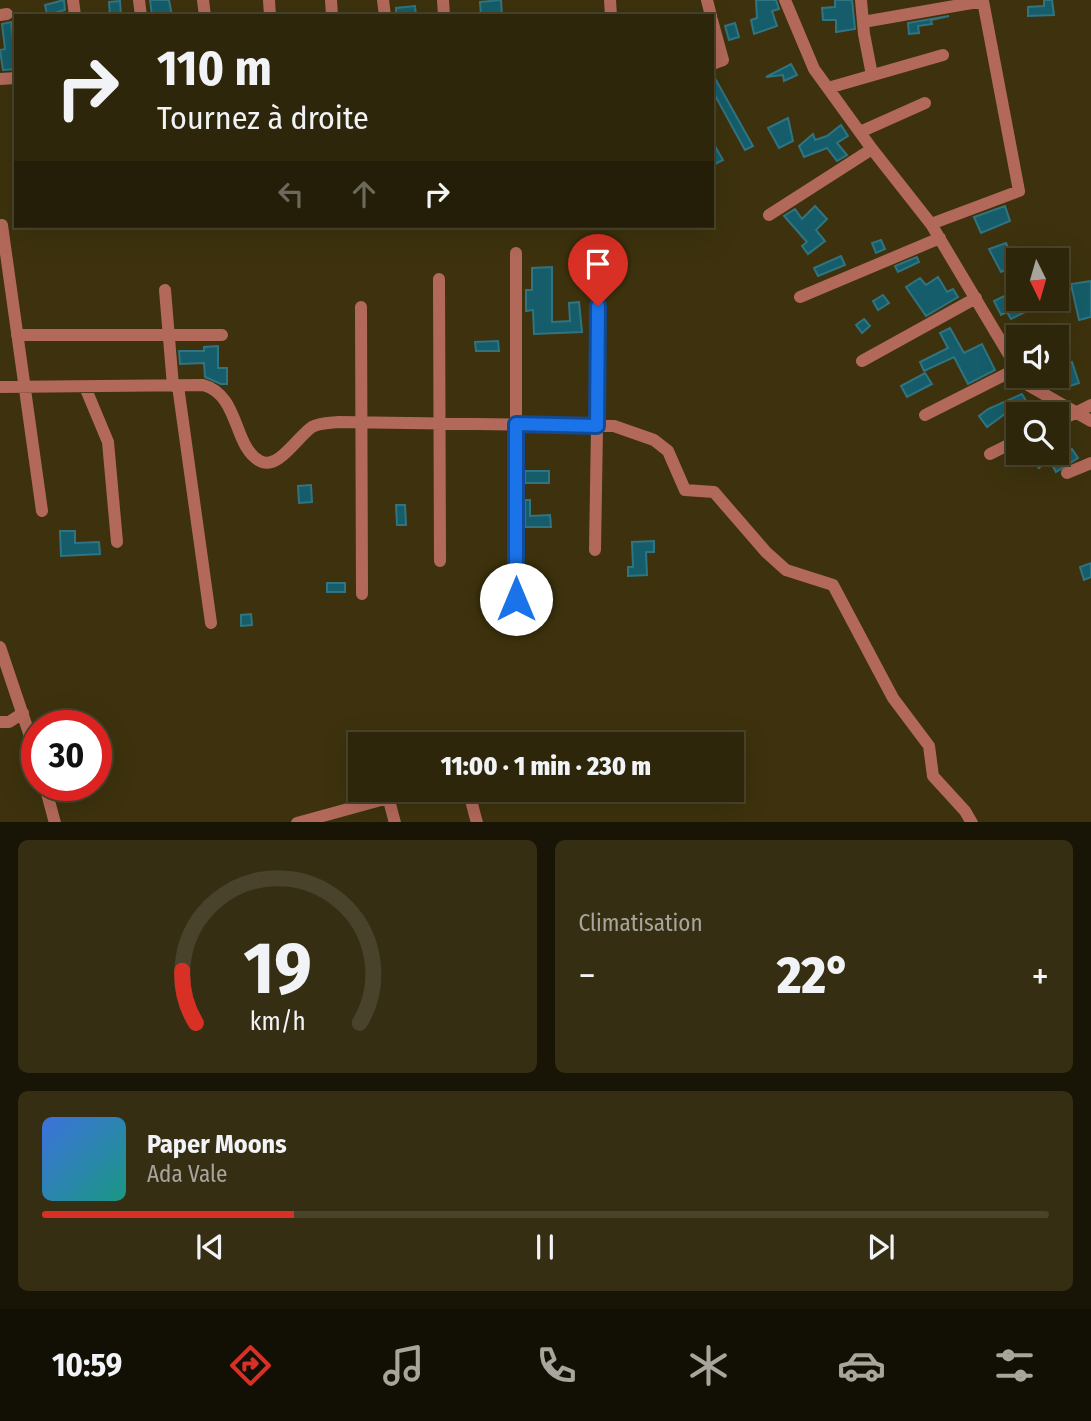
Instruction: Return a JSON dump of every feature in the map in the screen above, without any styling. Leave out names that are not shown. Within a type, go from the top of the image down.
[{"type":"street","points":[[785,0],[814,69],[872,149],[932,224],[1006,349]]},
{"type":"street","points":[[862,0],[872,75]]},
{"type":"street","points":[[863,22],[983,1],[1019,191],[932,224]]},
{"type":"street","points":[[714,29],[723,60],[714,63]]},
{"type":"street","points":[[828,88],[943,55]]},
{"type":"street","points":[[860,132],[925,103]]},
{"type":"street","points":[[769,215],[872,149]]},
{"type":"street","points":[[2,225],[42,512]]},
{"type":"street","points":[[800,297],[940,238]]},
{"type":"street","points":[[516,253],[516,599]]},
{"type":"street","points":[[439,279],[440,561]]},
{"type":"street","points":[[165,290],[176,386],[211,623]]},
{"type":"street","points":[[862,361],[975,298]]},
{"type":"street","points":[[595,550],[598,306]]},
{"type":"street","points":[[361,307],[362,594]]},
{"type":"street","points":[[0,315],[15,315]]},
{"type":"street","points":[[17,335],[222,335]]},
{"type":"street","points":[[925,415],[1006,375]]},
{"type":"street","points":[[0,387],[203,385],[214,388],[227,403],[250,452],[259,461],[268,463],[276,461],[313,426],[339,422],[614,426],[654,440],[668,451],[685,490],[714,492],[766,552],[786,570],[833,586],[893,698],[929,746],[933,776],[972,822]]},
{"type":"street","points":[[85,387],[108,442],[117,542]]},
{"type":"street","points":[[1033,388],[1091,421]]},
{"type":"street","points":[[1069,416],[1091,405]]},
{"type":"street","points":[[990,454],[1006,446]]},
{"type":"street","points":[[1067,473],[1091,463]]},
{"type":"street","points":[[0,647],[22,710]]},
{"type":"street","points":[[0,722],[9,722],[21,714]]},
{"type":"street","points":[[49,801],[55,822]]},
{"type":"street","points":[[297,822],[362,802]]},
{"type":"street","points":[[390,802],[395,822]]},
{"type":"street","points":[[472,802],[477,822]]},
{"type":"building","points":[[64,0],[65,10],[47,14],[45,5]]},
{"type":"building","points":[[150,0],[169,0],[172,14],[152,14]]},
{"type":"building","points":[[501,0],[502,14],[481,14],[480,2]]},
{"type":"building","points":[[756,0],[776,0],[779,9],[772,11],[777,26],[754,34],[751,20],[757,18]]},
{"type":"building","points":[[835,0],[852,0],[855,29],[836,32],[836,20],[823,20],[822,8],[835,7]]},
{"type":"building","points":[[1044,0],[1052,0],[1054,15],[1028,16],[1028,7],[1044,6]]},
{"type":"building","points":[[120,1],[121,14],[110,14],[109,2]]},
{"type":"building","points":[[415,6],[416,14],[396,14],[396,8]]},
{"type":"building","points":[[949,16],[931,20],[932,24],[918,26],[919,33],[909,34],[908,23]]},
{"type":"building","points":[[11,22],[14,69],[3,70],[0,50],[5,49],[2,24]]},
{"type":"building","points":[[735,23],[739,37],[729,40],[725,26]]},
{"type":"building","points":[[791,64],[797,75],[784,81],[783,75],[766,77]]},
{"type":"building","points":[[714,77],[753,146],[745,150],[714,94]]},
{"type":"building","points":[[788,118],[793,141],[779,148],[768,128]]},
{"type":"building","points":[[841,125],[848,136],[837,143],[847,155],[837,161],[827,148],[804,157],[799,146],[813,134],[815,140],[827,136]]},
{"type":"building","points":[[714,144],[723,160],[714,163]]},
{"type":"building","points":[[815,206],[827,219],[816,230],[825,241],[808,254],[802,246],[807,242],[784,216],[795,209],[802,219]]},
{"type":"building","points":[[1005,206],[1010,221],[981,233],[974,217]]},
{"type":"building","points":[[881,240],[885,249],[876,253],[872,243]]},
{"type":"building","points":[[1006,243],[1008,248],[1006,270],[1001,272],[989,249]]},
{"type":"building","points":[[841,256],[845,265],[818,276],[814,268]]},
{"type":"building","points":[[917,257],[919,262],[898,272],[895,266]]},
{"type":"building","points":[[552,267],[552,322],[570,321],[569,303],[579,302],[582,332],[534,334],[533,310],[526,311],[526,290],[532,290],[532,268]]},
{"type":"building","points":[[938,277],[947,292],[953,289],[958,297],[926,316],[906,287],[920,278],[926,285]]},
{"type":"building","points":[[1091,281],[1091,317],[1079,320],[1071,284]]},
{"type":"building","points":[[883,295],[889,303],[878,310],[873,301]]},
{"type":"building","points":[[1006,295],[1007,312],[1001,315],[994,301]]},
{"type":"building","points":[[1007,312],[1025,312],[1011,319]]},
{"type":"building","points":[[864,319],[870,326],[862,333],[856,325]]},
{"type":"building","points":[[950,328],[964,353],[982,344],[995,370],[968,384],[954,357],[924,371],[920,362],[948,348],[940,333]]},
{"type":"building","points":[[498,341],[499,351],[476,351],[475,342]]},
{"type":"building","points":[[218,346],[218,368],[227,368],[227,384],[205,377],[204,363],[180,364],[179,351],[204,351],[204,347]]},
{"type":"building","points":[[1072,362],[1079,383],[1070,386],[1069,383],[1069,363]]},
{"type":"building","points":[[925,373],[932,384],[907,397],[901,386]]},
{"type":"building","points":[[1022,394],[1027,402],[1006,402],[1006,413],[987,427],[979,416],[988,409]]},
{"type":"building","points":[[1072,449],[1078,458],[1069,464],[1069,451]]},
{"type":"building","points":[[1052,465],[1067,465],[1056,472]]},
{"type":"building","points":[[525,471],[549,471],[549,483],[525,483]]},
{"type":"building","points":[[311,485],[312,502],[299,503],[298,486]]},
{"type":"building","points":[[525,500],[530,500],[530,516],[550,515],[551,527],[525,527]]},
{"type":"building","points":[[396,505],[405,505],[406,525],[397,525]]},
{"type":"building","points":[[60,531],[75,531],[75,543],[99,542],[100,554],[61,556]]},
{"type":"building","points":[[654,541],[654,552],[646,552],[647,575],[628,576],[628,567],[633,567],[632,542]]},
{"type":"building","points":[[1091,563],[1091,577],[1084,580],[1080,567]]},
{"type":"building","points":[[327,583],[345,583],[345,592],[327,592]]},
{"type":"building","points":[[251,614],[252,625],[241,626],[241,615]]},
{"type":"route","points":[[516,599],[516,424],[597,426],[598,306]]}]
